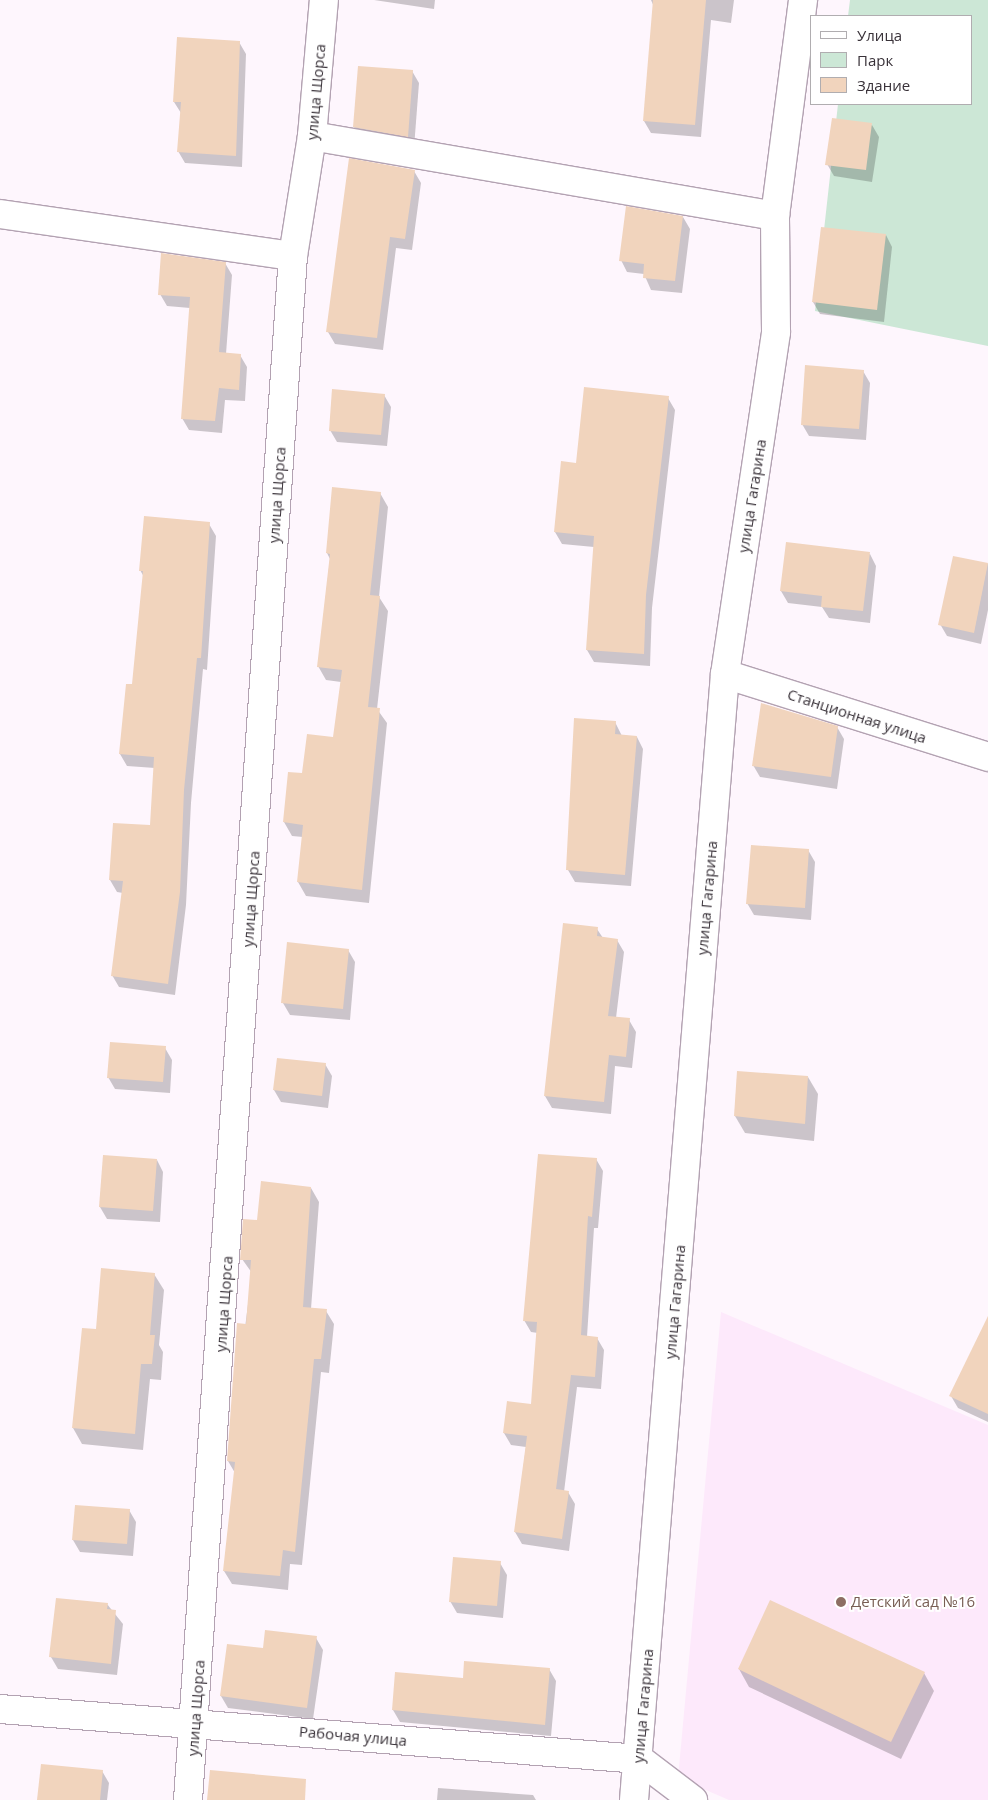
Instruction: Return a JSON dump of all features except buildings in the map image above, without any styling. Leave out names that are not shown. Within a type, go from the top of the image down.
[{"type":"street","name":"улица Щорса","points":[[188,1800],[196,1723],[293,256],[312,136],[324,0]]},
{"type":"street","name":"улица Гагарина","points":[[634,1800],[639,1759],[725,674],[776,332],[775,216],[803,0]]},
{"type":"street","points":[[312,136],[775,216]]},
{"type":"street","points":[[0,214],[293,256]]},
{"type":"street","name":"Станционная улица","points":[[725,674],[988,757]]},
{"type":"street","name":"Рабочая улица","points":[[0,1709],[639,1759]]},
{"type":"street","points":[[639,1759],[693,1800]]},
{"type":"shaded area","name":"Детский сад №16","points":[[721,1312],[988,1425],[988,1800],[729,1800],[678,1778]]},
{"type":"green space","points":[[850,0],[988,0],[988,346],[815,311],[838,105],[973,105],[973,15],[848,15]]},
{"type":"place","name":"Детский сад №16","points":[[841,1602]]}]
